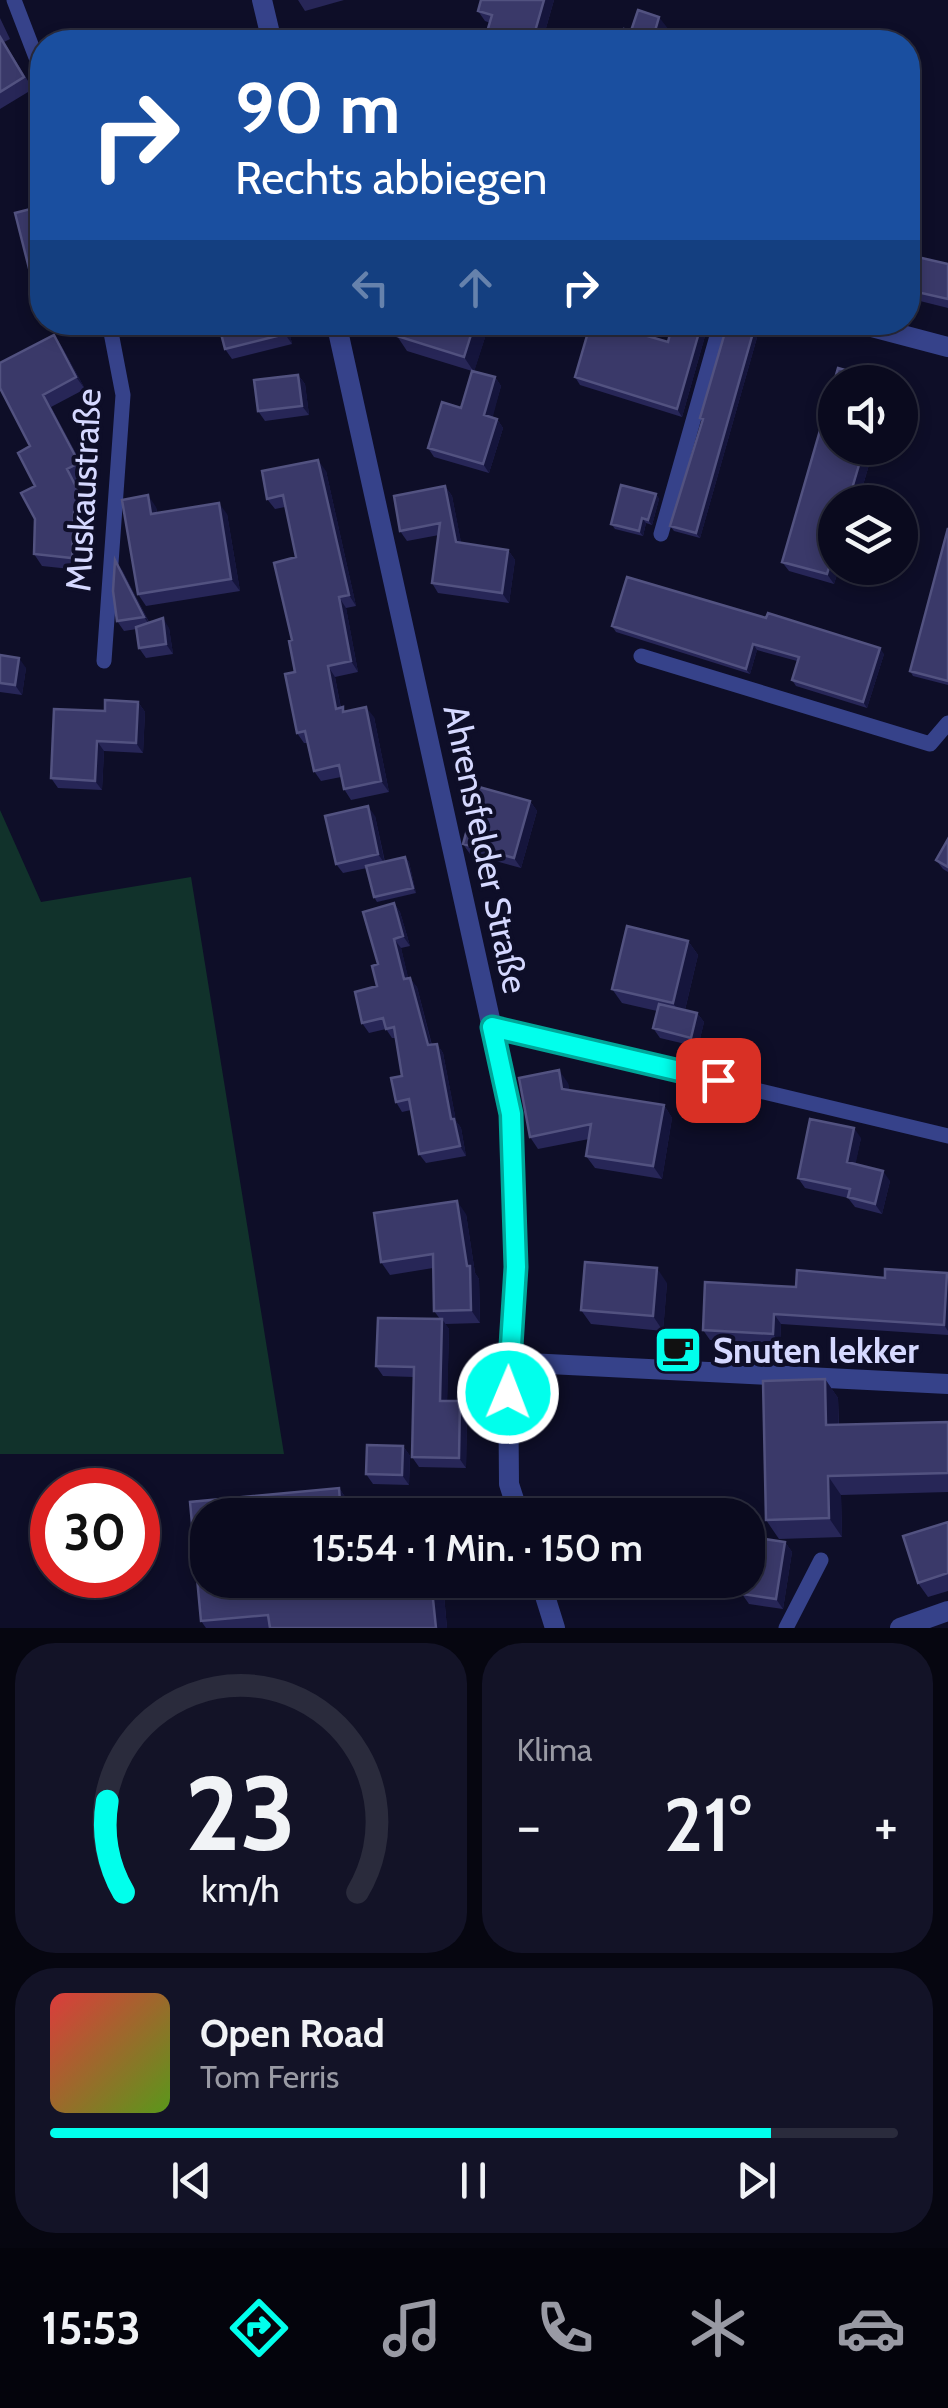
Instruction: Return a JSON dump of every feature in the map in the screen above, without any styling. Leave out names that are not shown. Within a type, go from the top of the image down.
[{"type":"street","points":[[262,0],[269,30]]},
{"type":"street","name":"Ahrensfelder Straße","points":[[339,335],[511,1114],[516,1267],[508,1362],[509,1484],[514,1498]]},
{"type":"street","points":[[903,335],[948,347]]},
{"type":"street","points":[[508,1362],[948,1384]]},
{"type":"street","points":[[546,1598],[555,1628]]},
{"type":"street","points":[[900,1628],[948,1611]]},
{"type":"lane","points":[[14,0],[30,42]]},
{"type":"lane","name":"Muskaustraße","points":[[104,661],[123,396],[111,335]]},
{"type":"lane","points":[[661,534],[717,335]]},
{"type":"lane","points":[[641,656],[930,744],[948,724]]},
{"type":"lane","points":[[492,1027],[948,1136]]},
{"type":"lane","points":[[786,1628],[821,1560]]},
{"type":"green space","points":[[0,810],[41,902],[191,877],[284,1454],[0,1454]]},
{"type":"building","points":[[481,0],[544,0],[535,30],[488,30],[492,15],[478,11]]},
{"type":"building","points":[[638,10],[659,17],[655,30],[631,30]]},
{"type":"building","points":[[0,37],[24,77],[0,92]]},
{"type":"building","points":[[30,209],[30,272],[15,213]]},
{"type":"building","points":[[920,258],[948,264],[948,299],[920,293]]},
{"type":"building","points":[[54,335],[76,377],[43,395],[79,463],[67,469],[86,506],[74,512],[72,558],[34,554],[35,519],[21,493],[35,486],[18,453],[30,446],[0,388],[0,363]]},
{"type":"building","points":[[221,335],[281,335],[225,349]]},
{"type":"building","points":[[397,335],[471,335],[464,357]]},
{"type":"building","points":[[587,335],[644,335],[668,342],[670,335],[698,335],[677,409],[575,377]]},
{"type":"building","points":[[724,335],[752,335],[696,533],[670,526],[703,419],[700,418]]},
{"type":"building","points":[[472,371],[495,377],[484,415],[497,419],[483,464],[428,448],[442,402],[461,408]]},
{"type":"building","points":[[298,375],[302,406],[258,411],[254,380]]},
{"type":"building","points":[[818,437],[818,465],[859,465],[853,485],[818,485],[818,572],[782,562]]},
{"type":"building","points":[[318,460],[349,595],[339,597],[351,661],[328,666],[336,709],[343,707],[343,712],[366,707],[381,781],[344,789],[339,765],[314,771],[305,731],[297,733],[285,674],[295,672],[289,641],[292,640],[274,563],[296,557],[283,495],[267,499],[262,471]]},
{"type":"building","points":[[621,485],[656,494],[648,520],[642,518],[639,531],[611,524]]},
{"type":"building","points":[[445,486],[456,542],[508,550],[502,593],[432,583],[440,523],[400,531],[394,496]]},
{"type":"building","points":[[148,495],[151,514],[219,503],[231,579],[138,594],[122,500]]},
{"type":"building","points":[[948,528],[948,681],[910,671]]},
{"type":"building","points":[[115,560],[144,617],[117,621],[113,591]]},
{"type":"building","points":[[627,577],[766,618],[768,613],[880,648],[863,702],[792,680],[799,657],[753,644],[746,669],[612,626]]},
{"type":"building","points":[[163,618],[166,644],[139,648],[136,627]]},
{"type":"building","points":[[0,655],[19,658],[15,685],[0,683]]},
{"type":"building","points":[[105,700],[138,702],[136,743],[97,741],[95,781],[51,778],[54,709],[105,711]]},
{"type":"building","points":[[479,787],[530,801],[514,858],[463,844]]},
{"type":"building","points":[[368,806],[378,854],[336,864],[325,816]]},
{"type":"building","points":[[948,839],[948,867],[936,860]]},
{"type":"building","points":[[405,857],[413,888],[374,897],[366,866]]},
{"type":"building","points":[[394,903],[403,936],[394,939],[404,979],[410,978],[428,1045],[437,1044],[460,1146],[419,1154],[409,1099],[396,1102],[391,1078],[402,1076],[394,1027],[386,1029],[383,1018],[362,1023],[355,992],[377,986],[372,966],[378,964],[363,912]]},
{"type":"building","points":[[627,926],[688,941],[673,1003],[612,989]]},
{"type":"building","points":[[659,1004],[697,1013],[691,1038],[653,1028]]},
{"type":"building","points":[[559,1070],[562,1089],[664,1105],[653,1166],[586,1156],[591,1124],[530,1137],[519,1078]]},
{"type":"building","points":[[810,1119],[854,1128],[847,1162],[883,1171],[875,1204],[848,1197],[850,1189],[798,1178]]},
{"type":"building","points":[[457,1201],[470,1266],[471,1310],[434,1311],[433,1254],[381,1262],[374,1213]]},
{"type":"building","points":[[585,1262],[657,1268],[653,1316],[581,1310]]},
{"type":"building","points":[[885,1269],[947,1273],[944,1325],[774,1314],[773,1334],[703,1330],[705,1282],[796,1287],[797,1270],[885,1278]]},
{"type":"building","points":[[378,1318],[442,1319],[440,1401],[460,1401],[459,1458],[412,1457],[414,1367],[376,1366]]},
{"type":"building","points":[[825,1379],[826,1425],[948,1422],[948,1473],[828,1476],[829,1518],[766,1520],[763,1381]]},
{"type":"building","points":[[367,1445],[403,1446],[402,1475],[366,1474]]},
{"type":"building","points":[[339,1488],[340,1498],[233,1498]]},
{"type":"building","points":[[948,1522],[948,1573],[918,1583],[903,1536]]},
{"type":"building","points":[[765,1539],[785,1542],[776,1599],[765,1597]]},
{"type":"building","points":[[199,1598],[433,1598],[436,1628],[270,1628],[268,1615],[201,1621]]},
{"type":"place","name":"Snuten lekker","points":[[678,1350]]},
{"type":"route","points":[[508,1393],[516,1267],[511,1114],[492,1027],[718,1080]]}]
